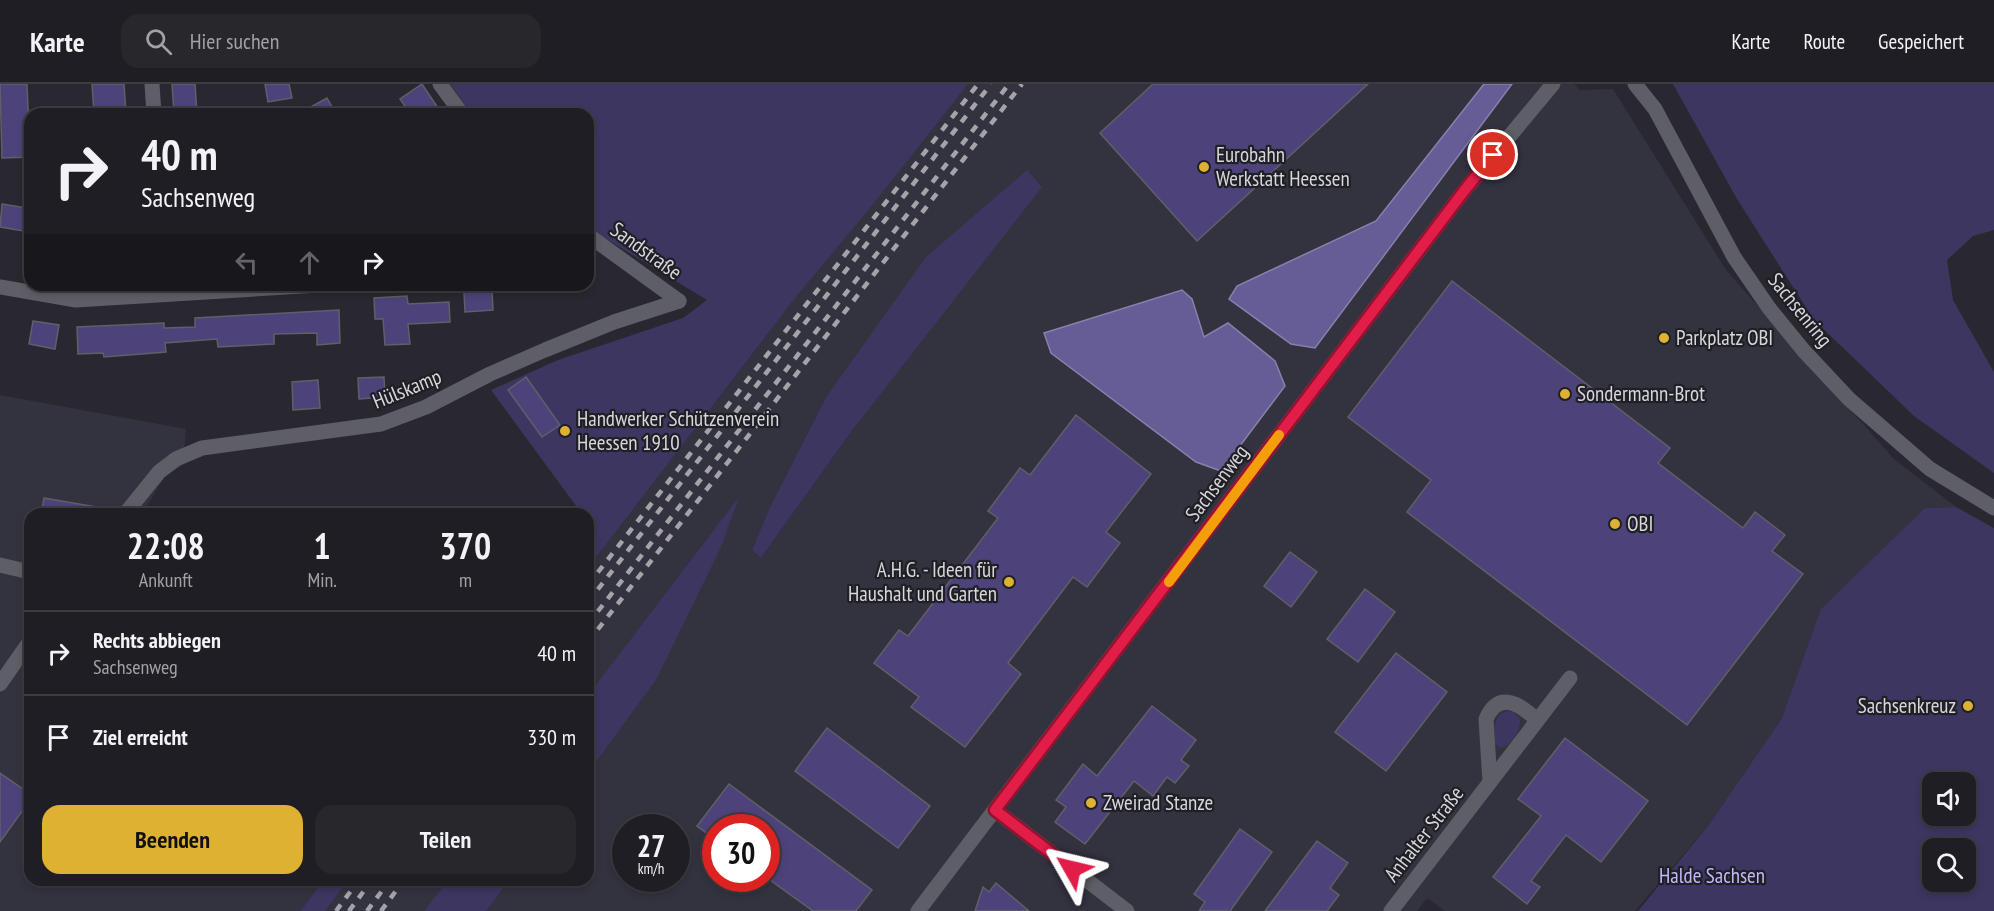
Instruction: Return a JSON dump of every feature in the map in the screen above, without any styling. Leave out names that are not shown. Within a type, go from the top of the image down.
[{"type":"street","points":[[152,84],[154,108]]},
{"type":"street","points":[[440,84],[458,108]]},
{"type":"street","name":"Sachsenweg","points":[[918,911],[1464,191],[1553,84]]},
{"type":"street","name":"Sachsenring","points":[[1635,84],[1655,110],[1734,256],[1769,308],[1804,351],[1849,399],[1930,470],[1994,508]]},
{"type":"street","name":"Sandstraße","points":[[594,239],[679,301]]},
{"type":"street","points":[[0,287],[75,300],[150,291]]},
{"type":"street","name":"Hülskamp","points":[[130,508],[159,472],[176,459],[202,448],[381,424],[426,407],[490,374],[545,350],[614,322],[679,301]]},
{"type":"street","points":[[0,565],[24,571]]},
{"type":"street","points":[[0,684],[24,650]]},
{"type":"street","name":"Anhalter Straße","points":[[1391,911],[1570,678]]},
{"type":"street","name":"Anhalter Straße","points":[[1490,782],[1486,719],[1490,710],[1496,704],[1506,702],[1516,704],[1537,720]]},
{"type":"street","points":[[995,810],[1127,911]]},
{"type":"shaded area","points":[[968,84],[1574,84],[1580,90],[1613,89],[1726,270],[1894,459],[1956,507],[1925,508],[1798,676],[1782,718],[1708,826],[1635,911],[1445,911],[1427,898],[1417,911],[486,911],[505,886],[594,886],[594,765],[656,680],[737,500],[594,687],[594,560],[796,297]],"holes":[[[825,399],[854,428],[761,558],[752,550],[770,507]]]},
{"type":"shaded area","points":[[1484,84],[1512,84],[1315,348],[1291,344],[1229,299],[1237,286],[1376,221]]},
{"type":"shaded area","points":[[1182,290],[1192,299],[1204,337],[1228,323],[1275,361],[1285,386],[1221,471],[1196,462],[1051,353],[1044,333]]},
{"type":"shaded area","points":[[0,395],[186,429],[183,465],[165,476],[146,508],[24,508],[24,886],[319,886],[300,911],[0,911]]},
{"type":"shaded area","points":[[344,886],[443,886],[424,911],[325,911]]},
{"type":"green space","points":[[450,84],[968,84],[796,297],[594,560],[594,508],[578,508],[491,390],[558,360],[683,318],[707,300],[594,232],[594,108],[468,108]]},
{"type":"green space","points":[[1673,84],[1994,84],[1994,230],[1973,236],[1947,260],[1953,300],[1994,372],[1994,473],[1914,416],[1814,320],[1737,199]]},
{"type":"green space","points":[[1027,170],[1042,187],[854,428],[761,558],[752,550],[770,507],[825,399],[926,257]]},
{"type":"green space","points":[[739,497],[721,547],[656,680],[594,765],[594,687]]},
{"type":"green space","name":"Halde Sachsen","points":[[1956,507],[1994,528],[1994,911],[1638,911],[1708,826],[1782,718],[1821,609],[1925,508]]},
{"type":"green space","points":[[1507,711],[1513,712],[1520,719],[1520,724],[1511,741],[1500,748],[1495,743],[1495,724],[1499,716]]},
{"type":"green space","points":[[319,886],[344,886],[325,911],[300,911]]},
{"type":"green space","points":[[443,886],[505,886],[486,911],[424,911]]},
{"type":"building","points":[[0,84],[27,84],[28,108],[24,108],[24,157],[2,158]]},
{"type":"building","points":[[92,84],[124,84],[126,108],[94,108]]},
{"type":"building","points":[[172,84],[195,84],[197,108],[174,108]]},
{"type":"building","points":[[265,84],[289,84],[292,98],[268,102]]},
{"type":"building","points":[[422,84],[438,108],[406,108],[400,99]]},
{"type":"building","name":"Eurobahn Werkstatt Heessen","points":[[1153,84],[1368,84],[1197,241],[1100,133]]},
{"type":"building","points":[[327,98],[333,108],[309,108]]},
{"type":"building","points":[[2,204],[24,208],[23,231],[0,227]]},
{"type":"building","points":[[1452,281],[1670,448],[1658,463],[1743,528],[1755,512],[1785,535],[1772,551],[1803,574],[1687,725],[1407,512],[1431,480],[1348,417]]},
{"type":"building","points":[[492,291],[493,310],[465,312],[464,292]]},
{"type":"building","points":[[407,296],[408,304],[449,302],[450,322],[408,324],[410,344],[385,345],[383,319],[375,319],[374,298]]},
{"type":"building","points":[[339,310],[340,343],[317,345],[317,333],[274,334],[274,344],[218,347],[217,339],[165,343],[166,352],[104,357],[103,353],[78,354],[77,327],[164,323],[164,328],[195,327],[195,318]]},
{"type":"building","points":[[33,321],[59,325],[55,349],[29,344]]},
{"type":"building","points":[[384,377],[385,397],[359,399],[358,378]]},
{"type":"building","points":[[526,377],[560,425],[542,437],[508,390]]},
{"type":"building","points":[[318,380],[320,408],[293,410],[292,382]]},
{"type":"building","name":"A.H.G. - Ideen für Haushalt und Garten","points":[[1076,415],[1151,474],[1106,532],[1120,543],[1087,587],[1073,577],[1008,663],[1021,674],[965,747],[911,707],[919,697],[874,663],[899,630],[908,636],[998,518],[988,511],[1020,468],[1030,475]]},
{"type":"building","points":[[44,498],[97,507],[97,508],[42,508]]},
{"type":"building","points":[[1290,552],[1317,572],[1291,607],[1264,586]]},
{"type":"building","points":[[1365,589],[1395,612],[1358,662],[1327,639]]},
{"type":"building","points":[[1396,653],[1447,692],[1386,771],[1335,732]]},
{"type":"building","points":[[1152,706],[1196,740],[1181,760],[1189,766],[1175,783],[1167,777],[1153,796],[1134,781],[1085,844],[1055,822],[1066,807],[1056,800],[1083,764],[1097,776]]},
{"type":"building","points":[[827,728],[930,806],[898,848],[795,771]]},
{"type":"building","points":[[1565,738],[1648,801],[1601,862],[1566,835],[1531,881],[1540,887],[1527,904],[1493,877],[1541,816],[1518,799]]},
{"type":"building","points":[[0,773],[24,790],[24,808],[0,842]]},
{"type":"building","points":[[729,784],[769,814],[706,814]]},
{"type":"building","points":[[702,819],[702,830],[697,826]]},
{"type":"building","points":[[780,822],[872,890],[856,911],[813,911],[780,887]]},
{"type":"building","points":[[1240,829],[1272,852],[1230,911],[1199,911],[1205,902],[1194,894]]},
{"type":"building","points":[[1317,841],[1348,863],[1330,888],[1339,895],[1327,911],[1265,911]]},
{"type":"building","points":[[996,883],[1029,911],[975,911],[983,887],[989,892]]},
{"type":"railway","points":[[594,577],[978,84]]},
{"type":"railway","points":[[594,594],[991,84]]},
{"type":"railway","points":[[594,616],[1009,84]]},
{"type":"railway","points":[[594,634],[1022,84]]},
{"type":"railway","points":[[336,911],[355,886]]},
{"type":"railway","points":[[349,911],[368,886]]},
{"type":"railway","points":[[367,911],[386,886]]},
{"type":"railway","points":[[381,911],[400,886]]},
{"type":"slow traffic","points":[[1169,582],[1279,435]]},
{"type":"place","name":"Eurobahn Werkstatt Heessen","points":[[1204,167]]},
{"type":"place","name":"Parkplatz OBI","points":[[1664,338]]},
{"type":"place","name":"Sondermann-Brot","points":[[1565,394]]},
{"type":"place","name":"Handwerker Schützenverein Heessen 1910","points":[[565,431]]},
{"type":"place","name":"OBI","points":[[1615,524]]},
{"type":"place","name":"A.H.G. - Ideen für Haushalt und Garten","points":[[1009,582]]},
{"type":"place","name":"Sachsenkreuz","points":[[1968,706]]},
{"type":"place","name":"Zweirad Stanze","points":[[1091,803]]},
{"type":"route","points":[[1072,869],[995,810],[1493,155]]}]
